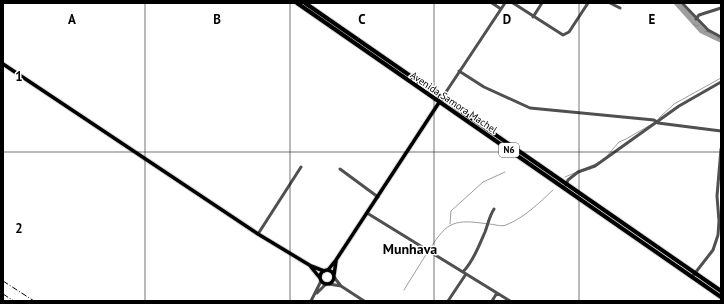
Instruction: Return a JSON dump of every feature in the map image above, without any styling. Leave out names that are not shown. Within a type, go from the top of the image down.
[{"type":"highway","name":"Avenida Samora Machel","points":[[297,3],[439,102],[694,275],[721,291]]},
{"type":"highway","name":"Avenida Samora Machel","points":[[307,4],[566,184],[694,275],[721,297]]},
{"type":"main road","points":[[3,64],[258,234],[311,266],[326,270],[334,276]]},
{"type":"main road","points":[[321,280],[326,270],[336,260],[378,197],[442,98]]},
{"type":"main road","points":[[311,266],[321,280],[328,284],[334,276],[336,260]]},
{"type":"street","points":[[492,3],[501,9]]},
{"type":"street","points":[[442,98],[505,3]]},
{"type":"street","points":[[513,3],[563,35],[569,32],[588,3]]},
{"type":"street","points":[[533,17],[542,3]]},
{"type":"street","points":[[610,3],[620,8]]},
{"type":"street","points":[[682,3],[708,30],[721,36]]},
{"type":"street","points":[[696,19],[700,15],[721,8]]},
{"type":"street","points":[[459,71],[484,87],[530,108],[721,131]]},
{"type":"street","points":[[566,184],[568,180],[578,172],[595,166],[619,147],[679,106],[721,82]]},
{"type":"street","points":[[694,275],[713,250],[718,235],[719,221],[717,196],[721,149]]},
{"type":"street","points":[[258,234],[301,167]]},
{"type":"street","points":[[340,169],[378,197]]},
{"type":"street","points":[[448,301],[473,257],[485,231],[489,217],[494,209]]},
{"type":"street","points":[[367,213],[510,301]]},
{"type":"street","points":[[334,276],[341,286],[364,301]]},
{"type":"street","points":[[316,294],[321,280]]},
{"type":"street","points":[[311,301],[316,294],[328,284],[341,286]]},
{"type":"street","points":[[492,301],[497,293]]},
{"type":"water","points":[[673,3],[680,3],[706,30],[721,37],[721,43],[700,33]]},
{"type":"waterway","points":[[659,118],[674,104],[721,78]]},
{"type":"waterway","points":[[607,156],[619,142],[652,124]]},
{"type":"waterway","points":[[565,177],[598,163]]},
{"type":"waterway","points":[[450,224],[451,211],[483,182],[505,172]]},
{"type":"waterway","points":[[430,249],[447,227],[453,224],[460,222],[477,222],[504,226],[525,214],[553,190]]},
{"type":"waterway","points":[[404,290],[427,253]]},
{"type":"railway","points":[[3,281],[34,301]]},
{"type":"railway","points":[[3,294],[14,301]]},
{"type":"district","name":"Munhava","points":[[410,249]]}]
